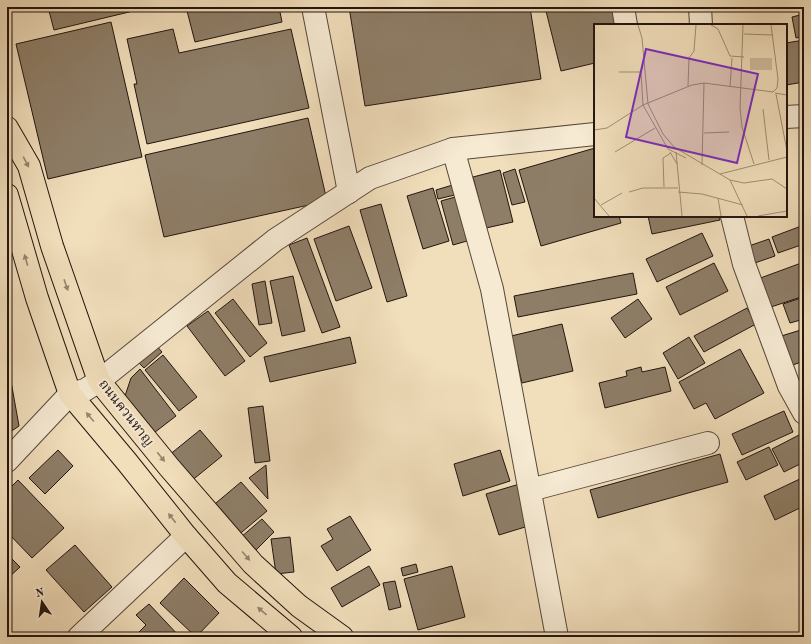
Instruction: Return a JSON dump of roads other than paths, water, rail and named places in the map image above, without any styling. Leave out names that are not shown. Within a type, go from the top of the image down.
[{"type":"main road","name":"ถนนควนหาญ","points":[[7,128],[29,166],[52,246],[99,382],[169,467],[253,564],[299,606],[342,637]]},
{"type":"main road","name":"ถนนควนหาญ","points":[[7,195],[37,298],[70,394],[128,462],[186,536],[227,583],[291,637]]},
{"type":"street","points":[[313,7],[349,192]]},
{"type":"street","points":[[623,7],[626,24]]},
{"type":"street","points":[[700,7],[701,24]]},
{"type":"street","points":[[787,117],[804,116]]},
{"type":"street","points":[[7,461],[70,394],[85,390],[99,382],[275,240],[370,178],[453,149],[594,134]]},
{"type":"street","points":[[453,149],[492,288],[557,637]]},
{"type":"street","points":[[732,217],[744,264],[789,386],[804,413]]},
{"type":"street","points":[[530,490],[708,443]]},
{"type":"street","points":[[79,637],[186,536]]}]
